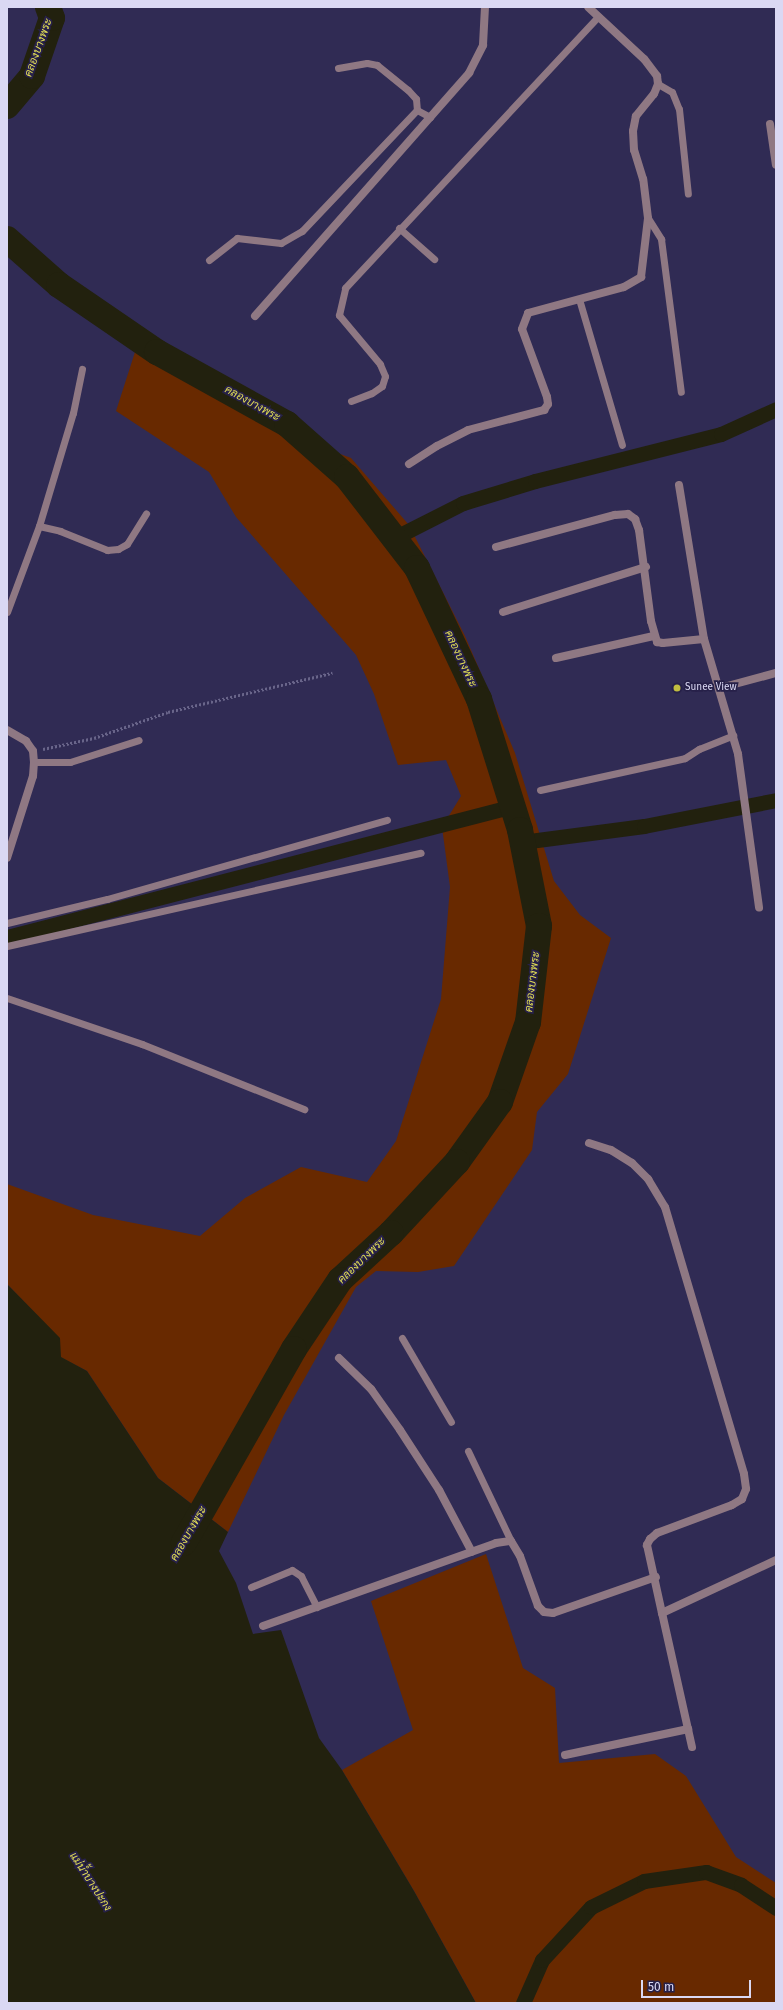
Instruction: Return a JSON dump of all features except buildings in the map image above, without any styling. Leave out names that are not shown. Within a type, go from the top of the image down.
[{"type":"street","points":[[255,316],[469,73],[477,60],[483,45],[485,7]]},
{"type":"street","points":[[409,464],[437,446],[468,430],[544,410],[548,404],[547,397],[522,329],[524,320],[528,313],[624,287],[641,277],[648,218],[642,179],[634,150],[633,131],[636,116],[654,94],[658,84],[657,76],[644,59],[588,7]]},
{"type":"street","points":[[770,124],[776,165]]},
{"type":"street","points":[[679,485],[704,639],[734,735],[759,908]]},
{"type":"street","points":[[496,547],[614,515],[628,514],[635,520],[639,530],[646,567],[654,636],[657,642],[663,644],[704,639]]},
{"type":"street","points":[[503,612],[646,567]]},
{"type":"street","points":[[556,658],[654,636]]},
{"type":"street","points":[[720,688],[776,673]]},
{"type":"street","points":[[7,730],[26,741],[33,751],[34,762],[33,776],[7,858]]},
{"type":"street","points":[[590,1143],[611,1150],[632,1163],[648,1179],[666,1207],[744,1474],[746,1489],[742,1499],[732,1505],[657,1533],[650,1539],[647,1545],[656,1577],[662,1613],[692,1747]]},
{"type":"street","points":[[339,1358],[371,1389],[400,1430],[439,1490],[472,1552]]},
{"type":"street","points":[[263,1626],[472,1552],[511,1541],[520,1556],[538,1606],[544,1612],[553,1613],[656,1577]]},
{"type":"street","points":[[662,1613],[776,1560]]},
{"type":"street","points":[[565,1755],[688,1729]]},
{"type":"lane","points":[[351,401],[372,393],[382,386],[385,376],[380,364],[339,315],[340,301],[345,288],[399,228],[598,17]]},
{"type":"lane","points":[[209,260],[237,238],[281,243],[302,231],[417,110],[416,99],[408,90],[377,66],[367,63],[338,68]]},
{"type":"lane","points":[[658,84],[672,92],[680,109],[688,194]]},
{"type":"lane","points":[[417,110],[430,117]]},
{"type":"lane","points":[[648,218],[661,239],[681,392]]},
{"type":"lane","points":[[399,228],[434,259]]},
{"type":"lane","points":[[579,299],[622,445]]},
{"type":"lane","points":[[7,612],[39,526],[73,413],[82,369]]},
{"type":"lane","points":[[39,526],[60,531],[106,550],[118,549],[128,544],[146,513]]},
{"type":"lane","points":[[540,790],[685,758],[699,749],[734,735]]},
{"type":"lane","points":[[34,762],[70,762],[139,740]]},
{"type":"lane","points":[[7,923],[107,899],[386,820]]},
{"type":"lane","points":[[7,946],[420,853]]},
{"type":"lane","points":[[7,998],[142,1044],[304,1109]]},
{"type":"lane","points":[[402,1338],[451,1422]]},
{"type":"lane","points":[[468,1451],[511,1541]]},
{"type":"lane","points":[[251,1587],[292,1570],[301,1576],[317,1607]]},
{"type":"path","points":[[33,751],[94,738],[168,712],[332,673]]},
{"type":"shaded area","points":[[135,352],[212,391],[289,435],[351,458],[409,525],[465,636],[515,753],[554,881],[580,915],[611,938],[568,1074],[537,1112],[532,1150],[454,1266],[418,1272],[376,1271],[356,1287],[284,1415],[228,1532],[158,1478],[87,1371],[60,1357],[59,1338],[7,1284],[7,1184],[93,1215],[200,1236],[245,1198],[301,1167],[367,1182],[396,1141],[441,999],[450,887],[442,827],[461,796],[446,760],[398,765],[374,694],[356,655],[236,517],[209,472],[116,411]]},
{"type":"shaded area","points":[[486,1554],[523,1668],[555,1688],[559,1763],[655,1754],[686,1776],[736,1857],[776,1883],[776,2003],[476,2003],[414,1891],[342,1770],[413,1730],[371,1601]]},
{"type":"water","name":"แม่น้ำบางปะกง","points":[[7,1284],[60,1338],[61,1357],[87,1371],[158,1478],[228,1532],[219,1551],[236,1583],[253,1634],[281,1630],[319,1738],[342,1770],[414,1891],[476,2003],[7,2003]]},
{"type":"waterway","name":"คลองบางพระ","points":[[7,106],[32,76],[52,18],[48,7]]},
{"type":"waterway","name":"คลองบางพระ","points":[[7,239],[59,285],[157,352],[287,424],[347,477],[417,568],[479,699],[520,830],[539,926],[528,1022],[500,1102],[457,1162],[391,1233],[340,1280],[294,1349],[184,1543]]},
{"type":"waterway","points":[[394,538],[463,503],[535,481],[721,434],[776,409]]},
{"type":"waterway","points":[[522,842],[644,826],[776,800]]},
{"type":"waterway","points":[[7,937],[513,806]]},
{"type":"waterway","points":[[523,2003],[542,1960],[591,1907],[644,1881],[706,1872],[741,1885],[776,1908]]},
{"type":"place","name":"Sunee View","points":[[677,688]]}]
